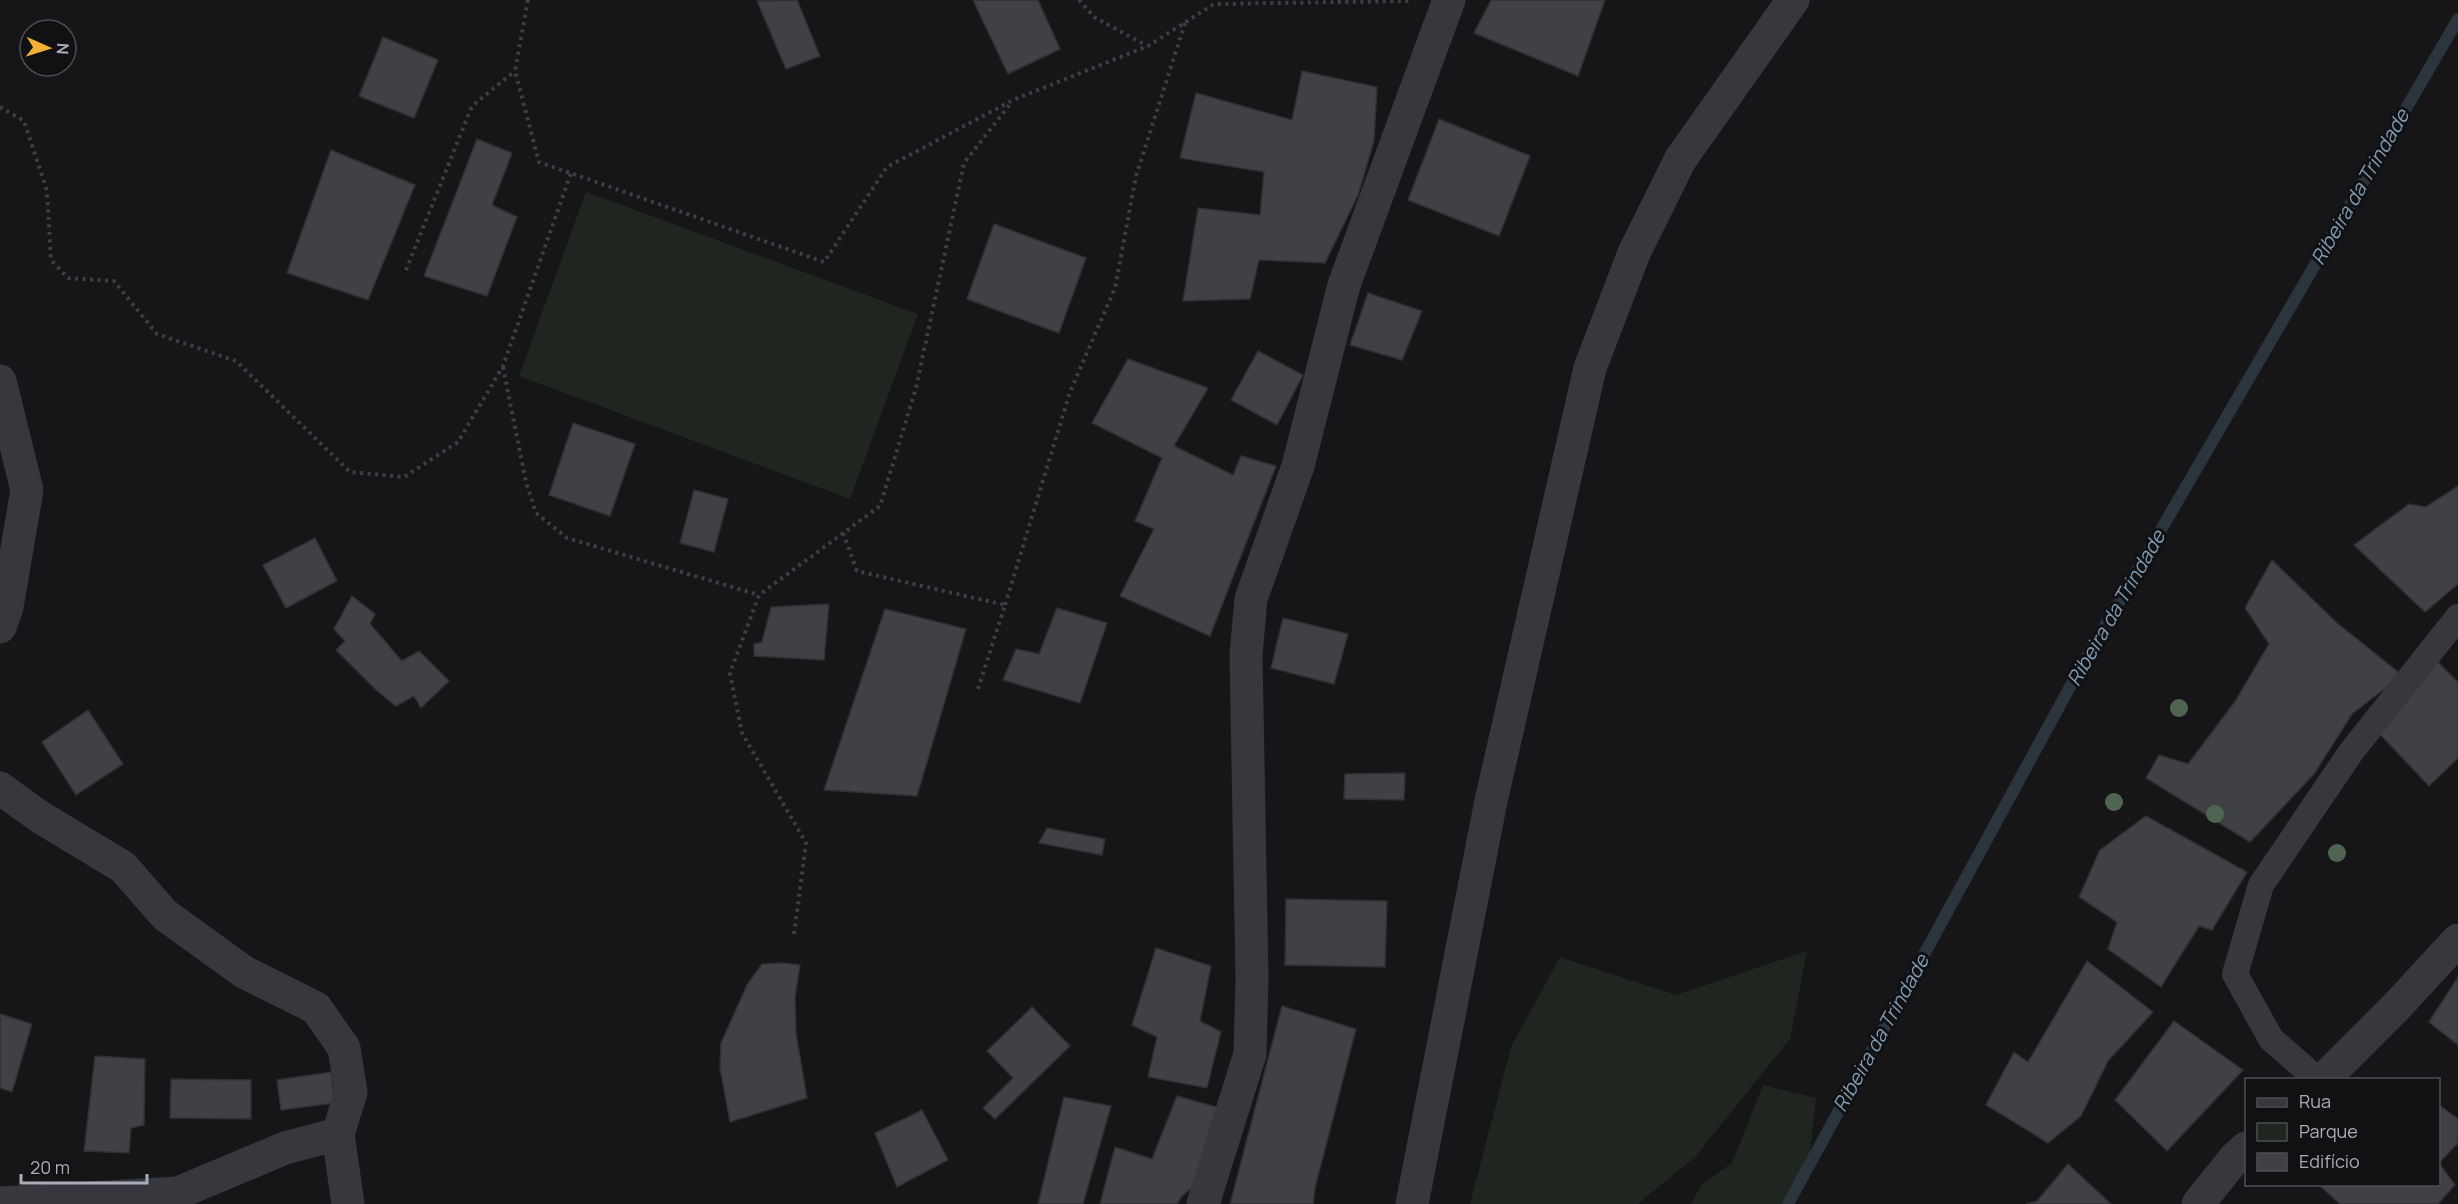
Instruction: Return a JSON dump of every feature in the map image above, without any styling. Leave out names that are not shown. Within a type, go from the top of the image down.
[{"type":"street","points":[[1203,1204],[1250,1054],[1252,979],[1246,655],[1251,599],[1298,466],[1344,285],[1449,0]]},
{"type":"street","points":[[1412,1204],[1491,801],[1590,368],[1634,253],[1680,160],[1793,0]]},
{"type":"street","points":[[0,381],[27,490],[8,607],[0,627]]},
{"type":"street","points":[[0,788],[40,817],[123,867],[165,915],[244,972],[316,1008],[344,1048],[351,1092],[338,1134],[348,1204]]},
{"type":"street","points":[[2325,1078],[2397,1006],[2458,940]]},
{"type":"street","points":[[0,1203],[178,1193],[285,1148],[338,1134]]},
{"type":"street","points":[[2198,1204],[2234,1159],[2245,1150]]},
{"type":"lane","points":[[2316,1078],[2271,1039],[2235,974],[2261,885],[2351,752],[2458,617]]},
{"type":"path","points":[[528,0],[515,71],[539,162],[824,262],[887,167],[1013,100],[1148,46],[1214,4],[1449,0]]},
{"type":"path","points":[[1079,0],[1094,17],[1148,46]]},
{"type":"path","points":[[977,692],[1070,392],[1114,288],[1136,176],[1186,22]]},
{"type":"path","points":[[406,270],[472,106],[515,71]]},
{"type":"path","points":[[794,934],[806,843],[742,732],[730,673],[759,595],[880,506],[916,388],[964,163],[1013,100]]},
{"type":"path","points":[[0,107],[24,121],[47,191],[51,260],[68,278],[114,280],[157,334],[236,361],[350,472],[404,477],[458,442],[503,366],[570,173]]},
{"type":"path","points":[[503,366],[526,482],[536,513],[567,538],[759,595]]},
{"type":"path","points":[[843,533],[857,571],[1005,605]]},
{"type":"green space","points":[[586,192],[918,314],[850,499],[519,376]]},
{"type":"green space","points":[[1807,951],[1790,1039],[1695,1157],[1638,1204],[1470,1204],[1511,1047],[1560,957],[1676,995]]},
{"type":"green space","points":[[1763,1085],[1816,1098],[1808,1172],[1785,1204],[1691,1204],[1701,1185],[1732,1163]]},
{"type":"building","points":[[797,0],[820,56],[786,69],[757,1]]},
{"type":"building","points":[[973,0],[1038,0],[1060,49],[1008,74]]},
{"type":"building","points":[[1491,0],[1605,0],[1578,76],[1474,33]]},
{"type":"building","points":[[383,37],[438,60],[414,118],[359,96]]},
{"type":"building","points":[[1302,71],[1377,87],[1374,141],[1358,195],[1325,263],[1259,260],[1250,299],[1183,301],[1198,208],[1260,215],[1264,172],[1180,158],[1196,93],[1292,120]]},
{"type":"building","points":[[1439,119],[1530,156],[1499,236],[1408,200]]},
{"type":"building","points":[[477,139],[512,153],[492,205],[517,217],[487,296],[424,276]]},
{"type":"building","points":[[331,150],[415,185],[368,300],[287,273]]},
{"type":"building","points":[[994,224],[1086,258],[1059,333],[967,299]]},
{"type":"building","points":[[1368,293],[1422,311],[1402,360],[1350,345]]},
{"type":"building","points":[[1258,351],[1303,375],[1277,425],[1231,400]]},
{"type":"building","points":[[1128,359],[1208,388],[1174,446],[1233,475],[1241,456],[1276,466],[1210,636],[1120,596],[1154,529],[1135,521],[1162,458],[1092,423]]},
{"type":"building","points":[[573,423],[635,444],[610,516],[549,495]]},
{"type":"building","points":[[2458,486],[2458,584],[2425,612],[2354,545],[2409,504],[2426,507]]},
{"type":"building","points":[[694,490],[728,499],[714,552],[680,543]]},
{"type":"building","points":[[315,538],[337,581],[286,608],[263,565]]},
{"type":"building","points":[[2272,560],[2337,623],[2402,675],[2352,714],[2314,774],[2250,842],[2146,778],[2159,755],[2188,764],[2236,700],[2269,644],[2245,608]]},
{"type":"building","points":[[352,596],[375,614],[370,624],[402,661],[419,651],[449,681],[421,708],[414,696],[396,706],[376,690],[336,650],[345,641],[334,629]]},
{"type":"building","points":[[829,604],[824,660],[754,656],[754,644],[762,642],[771,607]]},
{"type":"building","points":[[1057,608],[1107,623],[1080,703],[1003,680],[1016,649],[1039,654]]},
{"type":"building","points":[[885,609],[966,629],[917,796],[824,790]]},
{"type":"building","points":[[1283,618],[1348,634],[1334,684],[1271,668]]},
{"type":"building","points":[[2436,660],[2458,682],[2458,758],[2429,786],[2375,729]]},
{"type":"building","points":[[88,710],[123,764],[76,795],[42,742]]},
{"type":"building","points":[[1405,773],[1404,800],[1344,799],[1345,774]]},
{"type":"building","points":[[2146,816],[2247,872],[2212,930],[2199,926],[2161,987],[2108,949],[2117,922],[2079,897],[2100,850]]},
{"type":"building","points":[[1047,828],[1105,839],[1102,855],[1039,843]]},
{"type":"building","points":[[1286,899],[1387,901],[1385,967],[1285,965]]},
{"type":"building","points":[[1156,948],[1211,966],[1200,1021],[1221,1032],[1207,1088],[1148,1077],[1157,1037],[1132,1025]]},
{"type":"building","points":[[2087,961],[2153,1012],[2108,1061],[2081,1116],[2048,1143],[1986,1105],[2014,1052],[2028,1062]]},
{"type":"building","points":[[762,964],[800,965],[795,997],[796,1033],[807,1098],[730,1122],[720,1068],[721,1043],[747,985]]},
{"type":"building","points":[[2458,977],[2458,1045],[2429,1022]]},
{"type":"building","points":[[1282,1006],[1356,1029],[1315,1188],[1313,1204],[1230,1204]]},
{"type":"building","points":[[1032,1007],[1070,1046],[995,1119],[983,1108],[1013,1078],[987,1051]]},
{"type":"building","points":[[0,1014],[32,1024],[12,1092],[0,1088]]},
{"type":"building","points":[[2174,1021],[2243,1070],[2167,1151],[2115,1100]]},
{"type":"building","points":[[95,1056],[145,1059],[144,1125],[131,1128],[129,1153],[84,1151]]},
{"type":"building","points":[[331,1072],[335,1103],[281,1110],[277,1080]]},
{"type":"building","points":[[171,1079],[251,1080],[251,1119],[170,1118]]},
{"type":"building","points":[[1177,1096],[1220,1108],[1195,1185],[1182,1196],[1177,1204],[1100,1204],[1115,1147],[1152,1159]]},
{"type":"building","points":[[1064,1097],[1111,1106],[1083,1204],[1038,1204]]},
{"type":"building","points":[[2440,1106],[2458,1119],[2458,1143],[2440,1162]]},
{"type":"building","points":[[922,1110],[948,1160],[897,1187],[875,1133]]},
{"type":"building","points":[[2068,1164],[2111,1204],[2026,1204],[2037,1201]]},
{"type":"building","points":[[2440,1164],[2455,1185],[2438,1204],[2340,1204],[2320,1186],[2440,1186]]},
{"type":"waterway","name":"Ribeira da Trindade","points":[[1788,1204],[2077,674],[2458,19]]}]
